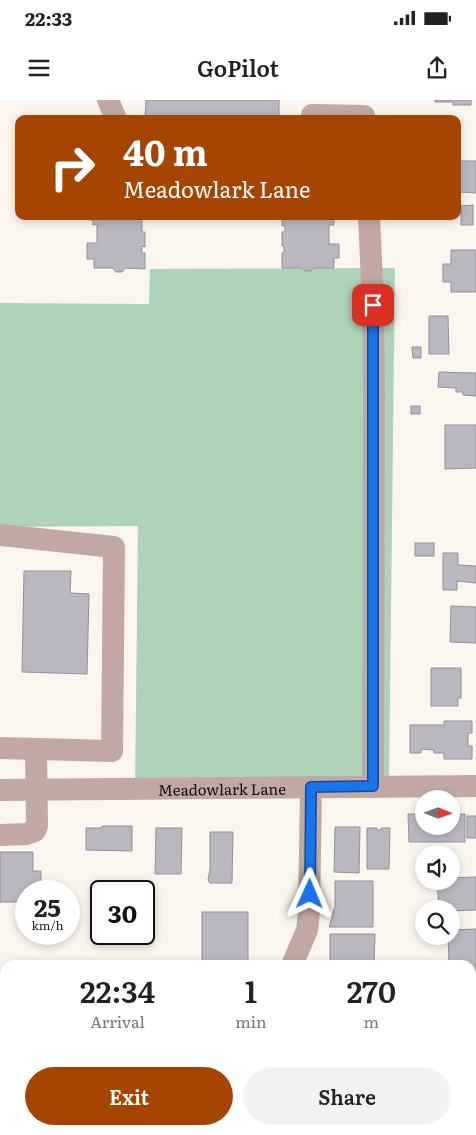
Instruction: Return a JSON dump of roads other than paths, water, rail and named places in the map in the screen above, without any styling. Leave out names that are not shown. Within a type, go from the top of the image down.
[{"type":"street","points":[[108,100],[114,115]]},
{"type":"street","points":[[312,115],[364,111]]},
{"type":"street","points":[[369,220],[374,373],[373,786]]},
{"type":"street","points":[[0,535],[114,547],[112,752],[0,748]]},
{"type":"street","points":[[0,835],[26,834],[36,831],[36,749]]},
{"type":"street","name":"Meadowlark Lane","points":[[0,790],[476,786]]},
{"type":"street","points":[[294,960],[307,930],[309,912],[311,787]]}]
